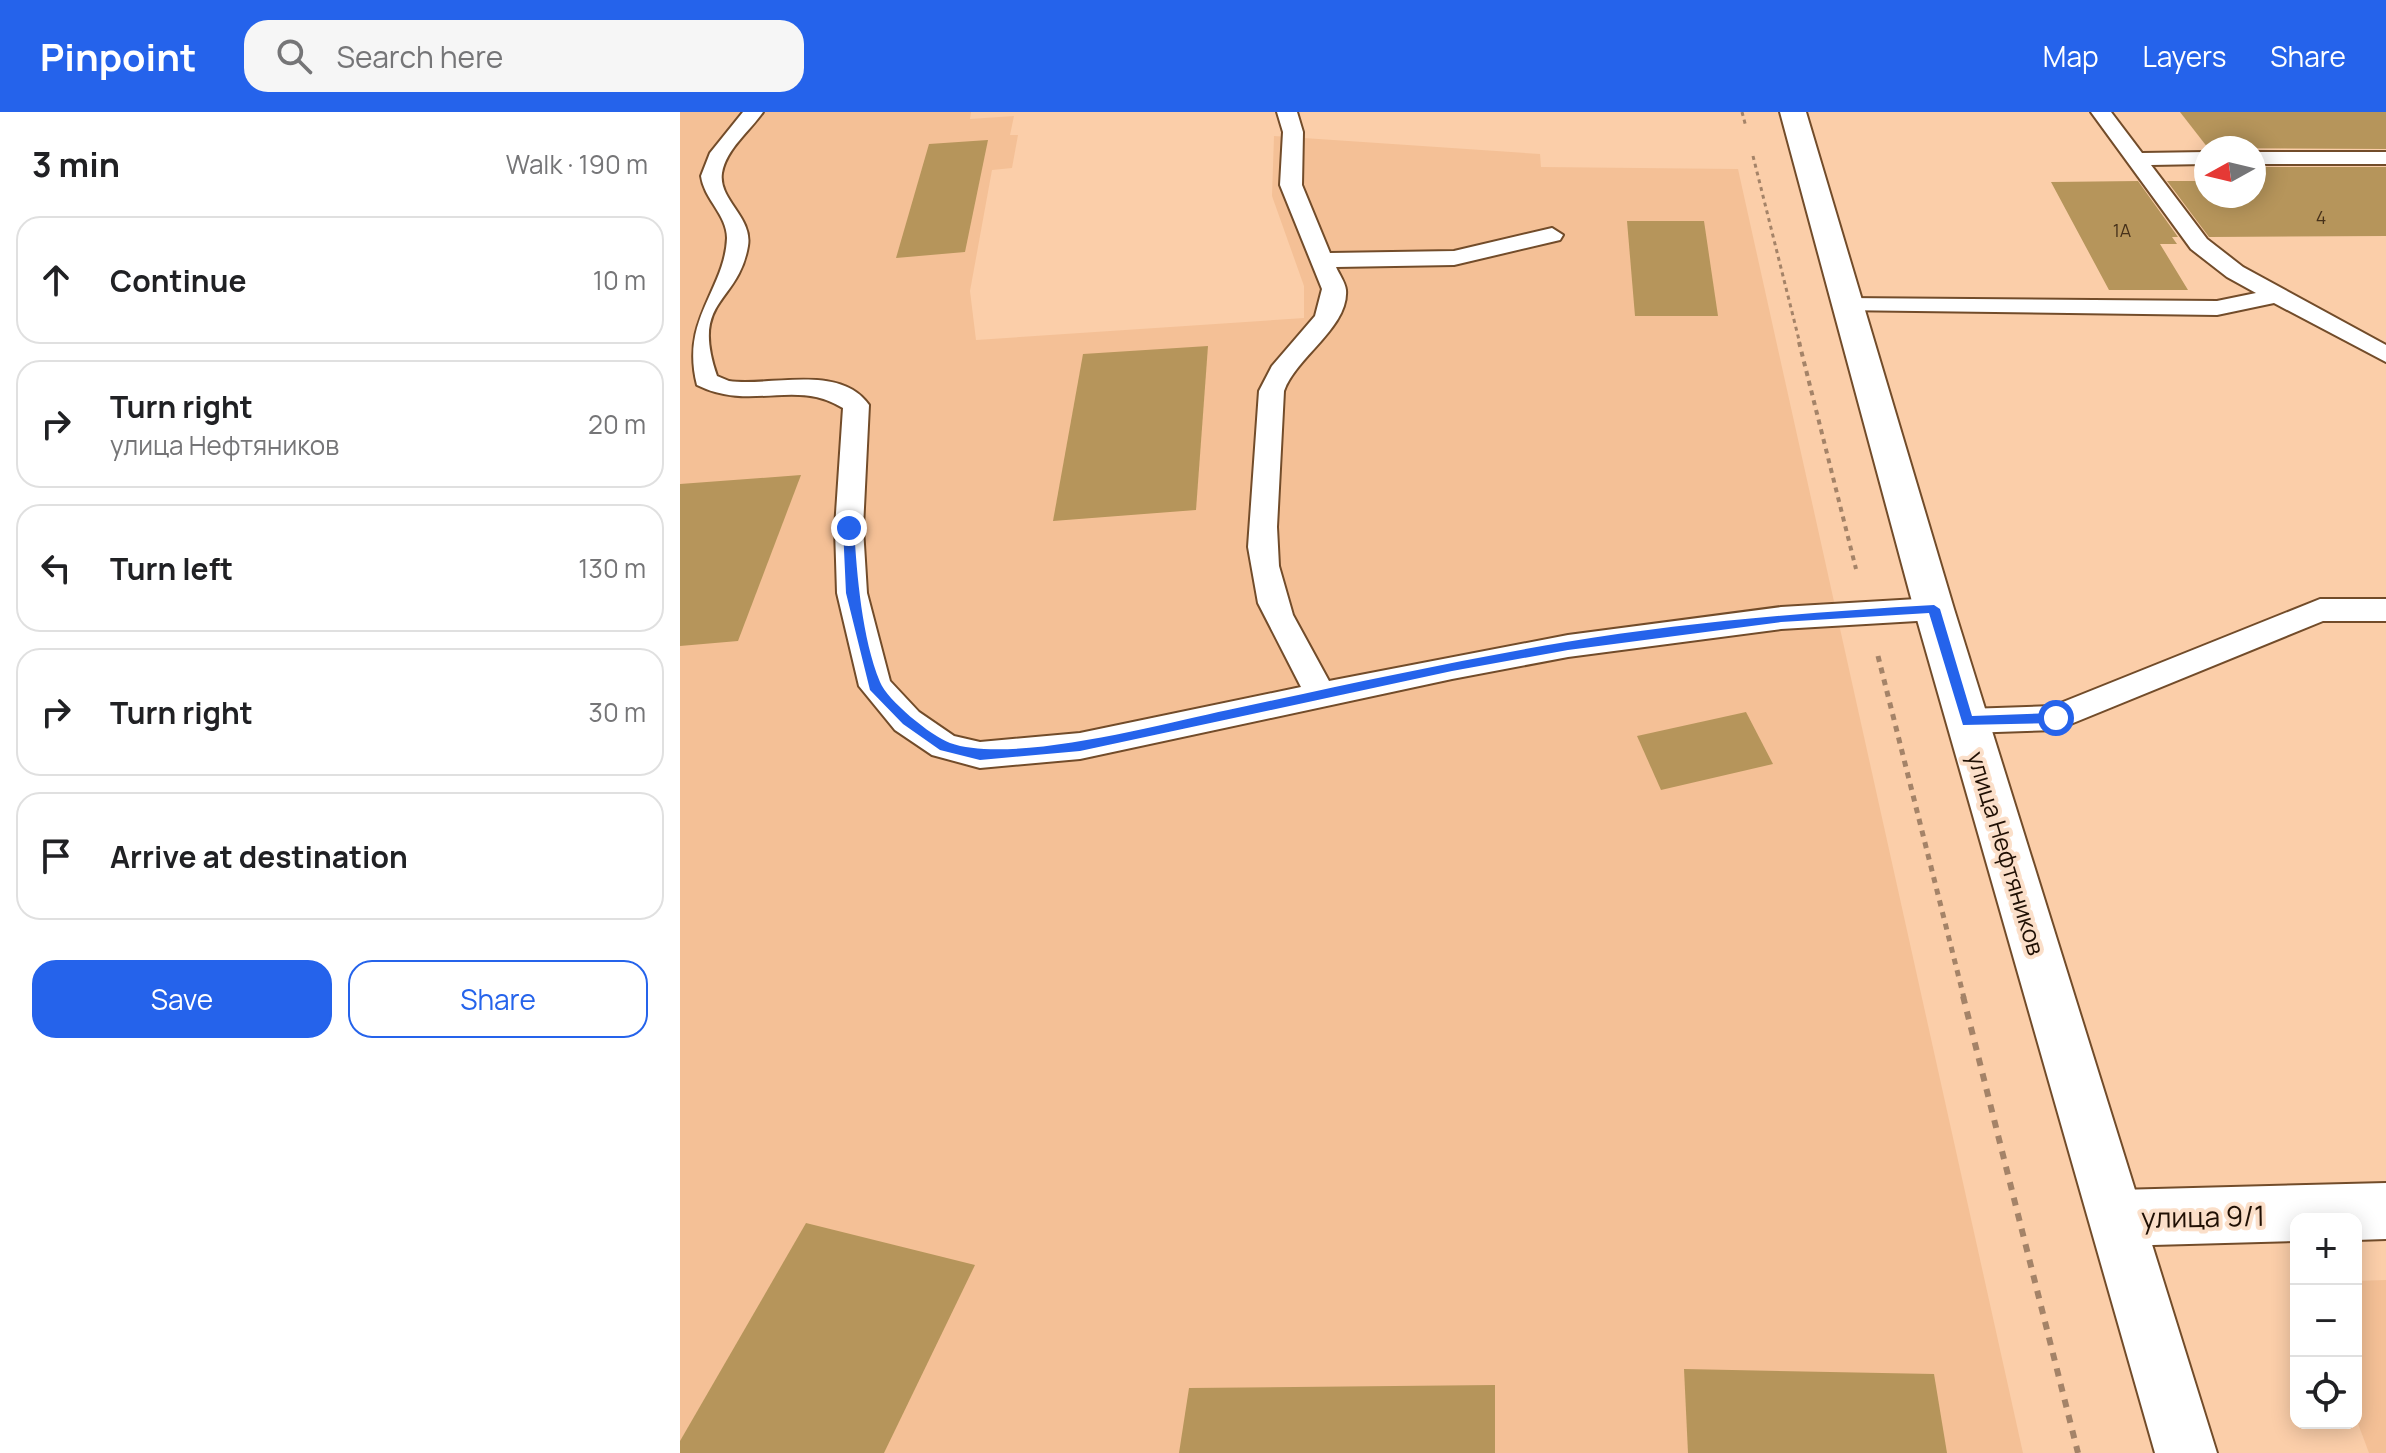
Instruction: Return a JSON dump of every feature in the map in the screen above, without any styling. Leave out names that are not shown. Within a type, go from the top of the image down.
[{"type":"street","name":"улица Нефтяников","points":[[1793,112],[1845,305],[1934,609],[2186,1453]]},
{"type":"street","name":"улица 9/1","points":[[2117,1218],[2386,1211]]},
{"type":"lane","points":[[753,112],[713,167],[711,179],[737,228],[739,238],[735,252],[698,321],[695,338],[706,380],[715,386],[735,390],[815,386],[840,391],[856,405],[849,528],[852,593],[875,686],[907,721],[944,746],[980,755],[1080,746],[1568,646],[1721,624],[1934,609]]},
{"type":"lane","points":[[1287,112],[1294,126],[1295,142],[1290,182],[1334,289],[1334,302],[1327,317],[1284,366],[1272,388],[1263,530],[1265,572],[1273,603],[1321,695]]},
{"type":"lane","points":[[2101,112],[2199,244],[2235,272],[2275,296],[2386,355]]},
{"type":"lane","points":[[2136,159],[2194,158]]},
{"type":"lane","points":[[2266,158],[2386,158]]},
{"type":"lane","points":[[1323,260],[1454,258],[1552,235]]},
{"type":"lane","points":[[1845,305],[2217,308],[2275,296]]},
{"type":"lane","points":[[1967,721],[2056,718],[2320,610],[2386,610]]},
{"type":"path","points":[[1742,112],[2078,1453]]},
{"type":"shaded area","points":[[680,112],[971,112],[970,119],[1014,116],[1010,135],[1018,135],[1012,168],[992,170],[970,291],[976,340],[1304,318],[1304,286],[1272,196],[1274,136],[1540,154],[1541,167],[1738,169],[2023,1453],[680,1453]]},
{"type":"shaded area","points":[[2386,1280],[2386,1453],[2369,1453],[2360,1429],[2362,1281]]},
{"type":"building","points":[[2180,112],[2386,112],[2386,149],[2266,148],[2266,136],[2199,136]]},
{"type":"building","points":[[988,140],[965,252],[896,258],[929,144]]},
{"type":"building","points":[[2266,167],[2386,167],[2386,236],[2209,237],[2167,181],[2194,181],[2194,208],[2266,208]]},
{"type":"building","points":[[2138,181],[2178,237],[2172,237],[2177,244],[2160,244],[2188,290],[2109,290],[2051,182]]},
{"type":"building","points":[[1627,221],[1704,221],[1718,316],[1635,316]]},
{"type":"building","points":[[1208,346],[1196,510],[1053,521],[1083,354]]},
{"type":"building","points":[[801,475],[738,641],[680,646],[680,484]]},
{"type":"building","points":[[1746,712],[1773,764],[1661,790],[1637,736]]},
{"type":"building","points":[[806,1223],[975,1265],[884,1453],[680,1453],[680,1441]]},
{"type":"building","points":[[1684,1369],[1934,1374],[1947,1453],[1688,1453]]},
{"type":"building","points":[[1495,1385],[1495,1453],[1179,1453],[1189,1388]]},
{"type":"route","points":[[849,528],[852,593],[875,686],[907,721],[944,746],[980,755],[1080,746],[1452,667],[1568,646],[1781,618],[1934,609],[1967,721],[2056,718]]}]
